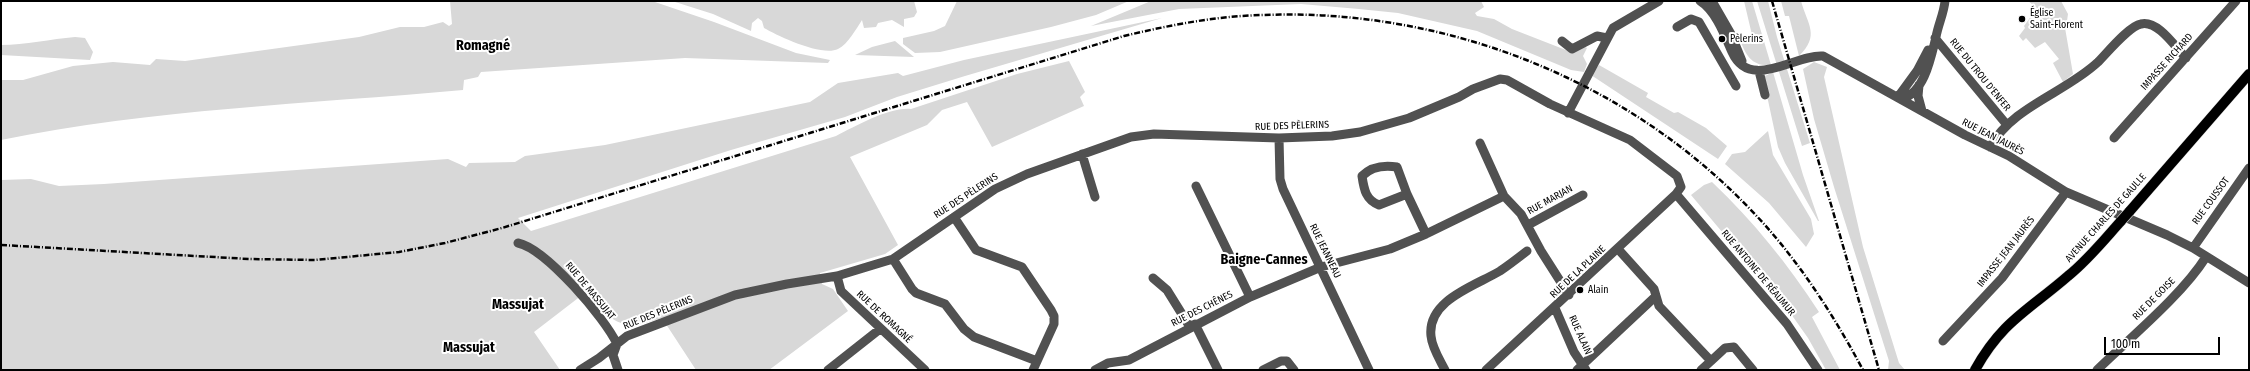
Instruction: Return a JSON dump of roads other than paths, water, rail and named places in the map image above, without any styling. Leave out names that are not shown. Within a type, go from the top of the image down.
[{"type":"main road","name":"AVENUE CHARLES DE GAULLE","points":[[1975,370],[1995,338],[2007,324],[2082,264],[2249,74]]},
{"type":"street","points":[[1568,113],[1607,38],[1616,24],[1659,1]]},
{"type":"street","points":[[1700,1],[1710,10],[1744,66],[1752,70],[1759,71],[1764,96]]},
{"type":"street","points":[[1712,1],[1733,47]]},
{"type":"street","points":[[1900,98],[1912,94],[1930,61],[1945,1]]},
{"type":"street","name":"IMPASSE RICHARD","points":[[2114,138],[2236,1]]},
{"type":"street","points":[[1677,27],[1691,19],[1697,20],[1736,86]]},
{"type":"street","points":[[1990,147],[2007,125],[2041,100],[2096,64],[2132,29],[2140,24],[2150,24],[2157,28],[2186,58]]},
{"type":"street","points":[[1562,41],[1572,49],[1597,36],[1607,38]]},
{"type":"street","points":[[1900,98],[1935,38]]},
{"type":"street","name":"RUE DU TROU D'ENFER","points":[[1935,38],[2007,125]]},
{"type":"street","points":[[1718,54],[1733,47]]},
{"type":"street","name":"RUE JEAN JAURÈS","points":[[1759,71],[1772,69],[1813,56],[1823,56],[1900,98],[1965,136],[2021,163],[2066,192],[2133,220],[2193,248],[2249,283]]},
{"type":"street","name":"RUE DES PÈLERINS","points":[[580,370],[616,344],[636,332],[735,295],[787,284],[837,276],[893,259],[995,188],[1027,174],[1142,134],[1279,138],[1353,133],[1409,118],[1448,102],[1473,89],[1500,79],[1507,80],[1568,113]]},
{"type":"street","points":[[1919,83],[1918,96],[1922,111]]},
{"type":"street","name":"RUE ANTOINE DE RÉAUMUR","points":[[1568,113],[1630,140],[1677,176],[1679,191],[1787,324],[1818,370]]},
{"type":"street","name":"RUE JEANNEAU","points":[[1279,138],[1280,179],[1283,189],[1369,370]]},
{"type":"street","name":"RUE MARJAN","points":[[1480,143],[1504,196],[1521,214],[1541,251],[1569,295]]},
{"type":"street","points":[[1082,154],[1095,197]]},
{"type":"street","points":[[1407,194],[1380,205],[1375,204],[1371,202],[1364,190],[1362,176],[1368,170],[1388,165],[1397,167],[1407,194],[1426,234]]},
{"type":"street","name":"RUE COUSSOT","points":[[2193,248],[2249,168]]},
{"type":"street","points":[[1196,186],[1250,297]]},
{"type":"street","name":"RUE DE LA PLAINE","points":[[1486,370],[1555,308],[1679,191]]},
{"type":"street","name":"IMPASSE JEAN JAURÈS","points":[[1944,341],[2002,278],[2066,192]]},
{"type":"street","name":"RUE MARJAN","points":[[1528,225],[1583,195]]},
{"type":"street","name":"RUE DES CHÊNES","points":[[1095,370],[1108,363],[1129,360],[1193,325],[1250,297],[1321,267],[1390,249],[1426,234],[1504,196]]},
{"type":"street","points":[[954,217],[976,250],[993,255],[1024,270],[1051,310],[1054,316],[1054,324],[1033,370]]},
{"type":"street","name":"RUE DE MASSUJAT","points":[[518,243],[530,247],[550,262],[598,317],[616,344]]},
{"type":"street","points":[[1618,249],[1654,289],[1659,306],[1711,361]]},
{"type":"street","points":[[1445,370],[1430,337],[1430,326],[1438,309],[1455,296],[1501,270],[1527,251]]},
{"type":"street","name":"RUE DE GOISE","points":[[2097,370],[2170,299],[2194,274],[2206,257]]},
{"type":"street","points":[[893,259],[916,293],[945,304],[969,334],[1037,361]]},
{"type":"street","name":"RUE DE ROMAGNÉ","points":[[837,276],[841,291],[925,370]]},
{"type":"street","points":[[1152,278],[1167,290],[1193,325],[1218,370]]},
{"type":"street","points":[[1582,368],[1656,296]]},
{"type":"street","name":"RUE ALAIN","points":[[1555,308],[1582,368]]},
{"type":"street","points":[[828,370],[880,329]]},
{"type":"street","points":[[616,344],[613,355],[618,370]]},
{"type":"street","points":[[1701,370],[1724,348],[1734,347],[1753,370]]},
{"type":"street","points":[[1263,370],[1281,361],[1287,361],[1294,370]]},
{"type":"railway","points":[[1772,1],[1879,370]]},
{"type":"railway","points":[[1,245],[249,259],[315,260],[399,252],[445,243],[502,228],[1124,36],[1159,28],[1228,17],[1264,15],[1331,16],[1398,24],[1463,39],[1527,60],[1588,88],[1646,122],[1700,162],[1766,226],[1812,285],[1839,327],[1863,370]]},
{"type":"place","name":"Église Saint-Florent","points":[[2022,19]]},
{"type":"place","name":"Pèlerins","points":[[1722,39]]},
{"type":"place","name":"Alain","points":[[1580,290]]},
{"type":"district","name":"Romagné","points":[[483,46]]},
{"type":"district","name":"Baigne-Cannes","points":[[1264,260]]},
{"type":"district","name":"Massujat","points":[[518,305]]},
{"type":"district","name":"Massujat","points":[[469,348]]}]
